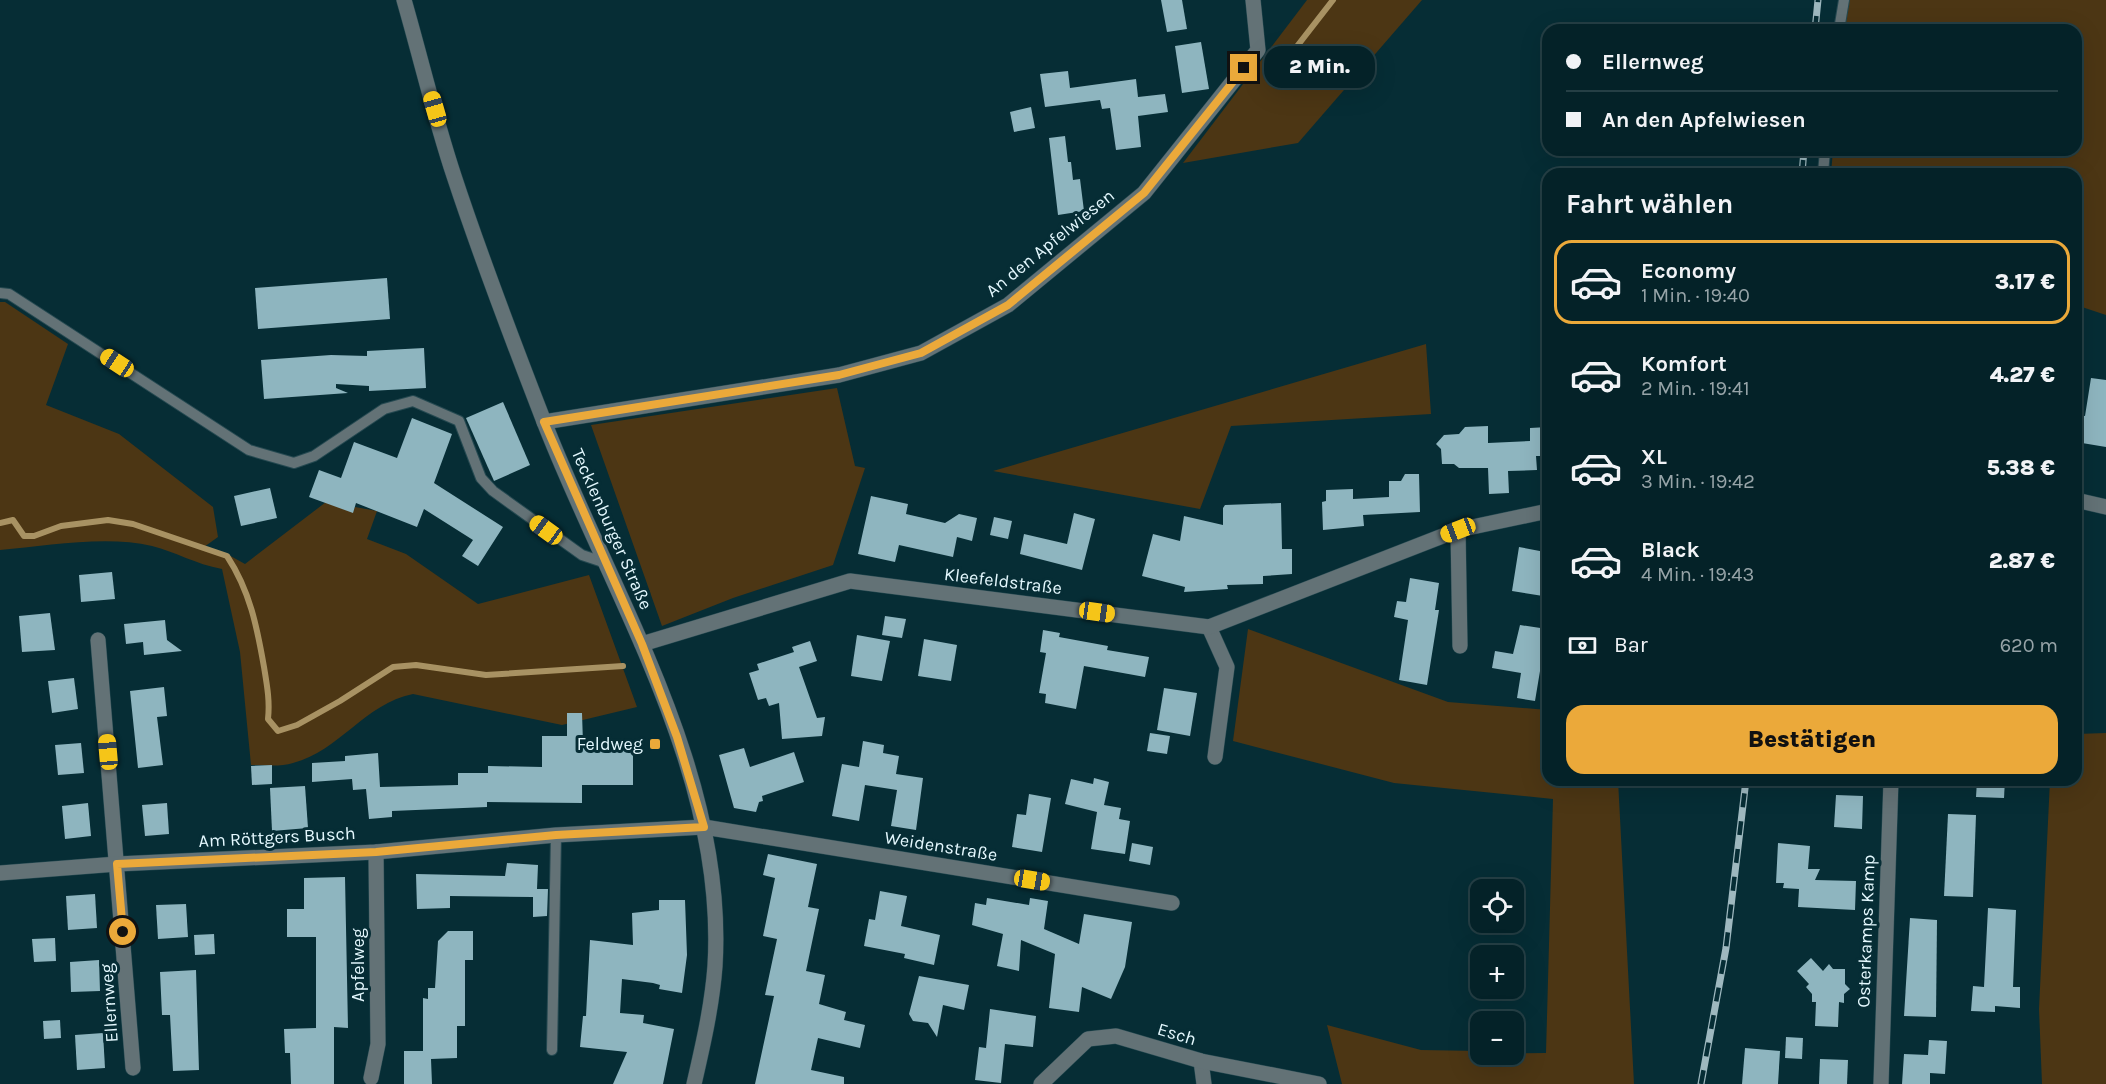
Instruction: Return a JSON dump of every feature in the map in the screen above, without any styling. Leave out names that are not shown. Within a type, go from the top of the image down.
[{"type":"street","name":"Tecklenburger Straße","points":[[404,0],[453,174],[544,422],[642,644],[677,737],[704,827],[712,889],[715,966],[709,1018],[694,1084]]},
{"type":"street","name":"An den Apfelwiesen","points":[[544,422],[839,375],[921,353],[1008,305],[1144,193],[1258,50],[1253,0]]},
{"type":"street","points":[[2082,501],[2106,507]]},
{"type":"street","name":"Kleefeldstraße","points":[[642,644],[850,581],[1209,627],[1458,530],[1542,512]]},
{"type":"street","points":[[1458,530],[1460,646]]},
{"type":"street","points":[[1209,627],[1227,667],[1215,756]]},
{"type":"street","name":"Ellernweg","points":[[98,640],[134,1068]]},
{"type":"street","name":"Osterkamps Kamp","points":[[1881,1084],[1891,786]]},
{"type":"street","name":"Am Röttgers Busch","points":[[0,873],[117,864],[376,852],[556,835],[704,827]]},
{"type":"street","name":"Weidenstraße","points":[[704,827],[1172,903]]},
{"type":"street","name":"Apfelweg","points":[[371,1078],[378,1044],[376,852]]},
{"type":"street","name":"Esch","points":[[1041,1084],[1089,1039],[1116,1036],[1201,1061],[1319,1084]]},
{"type":"street","points":[[1201,1061],[1204,1084]]},
{"type":"lane","points":[[1840,24],[1844,0]]},
{"type":"lane","points":[[0,293],[9,294],[249,450],[294,463],[314,456],[384,409],[414,401],[459,421],[481,478],[493,491],[582,555],[606,563]]},
{"type":"lane","points":[[552,1050],[556,835]]},
{"type":"shaded area","points":[[1307,0],[1422,0],[1298,143],[1183,163]]},
{"type":"shaded area","points":[[1843,0],[2106,0],[2106,315],[2082,307],[2082,168],[1832,168],[1832,156],[2082,156],[2082,24],[1842,24]]},
{"type":"shaded area","points":[[0,302],[5,302],[68,344],[46,405],[119,434],[213,507],[218,537],[204,547],[227,554],[245,564],[326,502],[353,512],[355,507],[377,511],[367,539],[406,554],[478,604],[589,575],[637,707],[562,725],[413,694],[380,707],[310,757],[283,765],[251,765],[240,652],[222,569],[152,546],[115,541],[76,542],[0,550]]},
{"type":"shaded area","points":[[1426,344],[1431,414],[1231,426],[1200,509],[993,471]]},
{"type":"shaded area","points":[[837,388],[855,466],[865,468],[833,565],[733,598],[662,626],[591,425]]},
{"type":"shaded area","points":[[1248,629],[1448,702],[1542,710],[1542,786],[1618,786],[1634,1084],[1342,1084],[1327,1025],[1421,1050],[1470,1051],[1470,1065],[1524,1065],[1524,1053],[1546,1053],[1553,799],[1394,783],[1233,741]]},
{"type":"shaded area","points":[[2106,733],[2106,1084],[2042,1084],[2039,1009],[2050,786],[2082,786],[2082,734]]},
{"type":"building","points":[[1161,0],[1182,0],[1187,29],[1167,32]]},
{"type":"building","points":[[1201,42],[1209,89],[1182,93],[1175,46]]},
{"type":"building","points":[[1068,71],[1070,88],[1136,79],[1138,97],[1165,94],[1168,112],[1138,116],[1141,147],[1116,150],[1110,108],[1102,109],[1100,100],[1045,107],[1040,74]]},
{"type":"building","points":[[1031,107],[1035,128],[1014,132],[1010,112]]},
{"type":"building","points":[[1065,136],[1073,180],[1080,179],[1084,211],[1058,215],[1049,138]]},
{"type":"building","points":[[387,278],[390,319],[258,329],[255,288]]},
{"type":"building","points":[[424,348],[426,388],[369,391],[369,386],[336,384],[336,388],[348,393],[264,399],[261,360],[331,355],[367,356],[367,351]]},
{"type":"building","points":[[2091,378],[2106,380],[2106,447],[2082,443],[2082,416],[2085,416]]},
{"type":"building","points":[[503,402],[530,465],[494,481],[466,418]]},
{"type":"building","points":[[412,418],[452,434],[434,483],[503,527],[478,566],[462,556],[473,540],[424,509],[417,527],[356,503],[353,513],[309,497],[319,470],[341,478],[354,442],[397,458]]},
{"type":"building","points":[[1488,426],[1488,443],[1530,441],[1530,428],[1542,427],[1542,456],[1536,456],[1537,470],[1508,471],[1509,493],[1489,494],[1488,468],[1459,468],[1454,464],[1442,464],[1441,449],[1436,444],[1444,435],[1459,434],[1465,427]]},
{"type":"building","points":[[1405,474],[1419,474],[1420,512],[1363,515],[1364,526],[1323,530],[1322,502],[1326,501],[1326,490],[1353,489],[1353,499],[1389,497],[1389,481],[1401,481]]},
{"type":"building","points":[[270,488],[277,518],[241,526],[234,496]]},
{"type":"building","points":[[871,496],[908,504],[906,514],[945,523],[959,514],[977,518],[972,541],[957,537],[953,557],[899,545],[895,562],[858,554]]},
{"type":"building","points":[[1281,503],[1282,549],[1292,549],[1292,574],[1263,576],[1263,584],[1227,585],[1228,589],[1184,592],[1185,587],[1142,576],[1153,534],[1180,541],[1184,516],[1223,525],[1225,505]]},
{"type":"building","points":[[1074,513],[1095,519],[1082,570],[1020,554],[1024,534],[1067,544]]},
{"type":"building","points":[[994,517],[1012,521],[1008,539],[990,535]]},
{"type":"building","points":[[1519,547],[1542,551],[1542,596],[1512,591]]},
{"type":"building","points":[[112,572],[115,599],[81,602],[79,575]]},
{"type":"building","points":[[1410,578],[1439,583],[1435,610],[1439,610],[1427,685],[1399,680],[1408,620],[1394,617],[1397,601],[1406,602]]},
{"type":"building","points":[[50,613],[55,650],[22,652],[19,616]]},
{"type":"building","points":[[885,616],[906,619],[902,638],[882,635]]},
{"type":"building","points":[[165,620],[167,640],[182,651],[144,655],[143,642],[126,644],[124,624]]},
{"type":"building","points":[[1520,625],[1542,628],[1542,659],[1535,701],[1517,698],[1521,673],[1492,668],[1495,651],[1513,654]]},
{"type":"building","points":[[1043,630],[1060,633],[1059,637],[1108,646],[1107,650],[1149,657],[1145,677],[1084,666],[1076,709],[1045,703],[1046,694],[1039,693],[1046,653],[1040,652]]},
{"type":"building","points":[[857,635],[890,641],[882,681],[851,676]]},
{"type":"building","points":[[924,639],[957,645],[951,681],[918,676]]},
{"type":"building","points":[[810,641],[817,661],[799,667],[817,718],[825,717],[822,736],[782,739],[779,703],[769,706],[766,698],[758,700],[749,673],[759,670],[757,664],[794,652],[792,647]]},
{"type":"building","points":[[74,678],[78,709],[52,713],[48,681]]},
{"type":"building","points":[[164,687],[167,716],[157,717],[163,765],[138,768],[130,691]]},
{"type":"building","points":[[1164,688],[1197,693],[1190,736],[1157,730]]},
{"type":"building","points":[[567,713],[582,713],[583,743],[633,743],[633,785],[582,785],[582,803],[487,802],[487,807],[392,811],[392,817],[369,819],[366,789],[353,790],[352,779],[312,782],[312,763],[345,761],[345,756],[378,753],[380,787],[458,785],[458,773],[488,773],[488,766],[542,767],[542,736],[567,736]]},
{"type":"building","points":[[1150,733],[1170,736],[1167,754],[1147,751]]},
{"type":"building","points":[[863,741],[884,745],[883,753],[899,756],[896,774],[923,778],[916,830],[891,826],[897,790],[865,785],[859,821],[832,816],[842,764],[859,767]]},
{"type":"building","points":[[81,743],[84,773],[58,775],[55,745]]},
{"type":"building","points":[[744,748],[750,767],[794,752],[804,782],[762,796],[763,801],[759,802],[756,812],[734,808],[719,755]]},
{"type":"building","points":[[272,765],[272,784],[252,785],[251,766]]},
{"type":"building","points":[[1094,778],[1109,782],[1104,805],[1121,808],[1119,819],[1130,821],[1125,854],[1091,849],[1097,812],[1065,804],[1071,779],[1093,784]]},
{"type":"building","points":[[305,786],[308,828],[272,831],[270,788]]},
{"type":"building","points":[[1977,786],[2005,786],[2004,798],[1976,797]]},
{"type":"building","points":[[1029,794],[1051,798],[1042,852],[1012,847],[1017,814],[1026,815]]},
{"type":"building","points":[[1836,795],[1863,796],[1862,829],[1834,827]]},
{"type":"building","points":[[88,803],[91,836],[65,839],[62,806]]},
{"type":"building","points":[[167,803],[169,834],[145,836],[142,805]]},
{"type":"building","points":[[1948,814],[1976,815],[1973,897],[1944,896]]},
{"type":"building","points":[[1132,843],[1153,847],[1150,865],[1129,861]]},
{"type":"building","points":[[1778,843],[1810,846],[1808,869],[1820,869],[1815,880],[1856,881],[1855,910],[1798,907],[1799,889],[1783,888],[1784,883],[1776,883]]},
{"type":"building","points":[[768,854],[817,864],[808,907],[819,909],[806,971],[825,975],[819,1004],[846,1012],[844,1020],[865,1025],[860,1048],[818,1038],[811,1070],[844,1077],[844,1084],[755,1084],[774,996],[765,995],[777,939],[763,936],[775,878],[763,875]]},
{"type":"building","points":[[507,863],[538,865],[537,889],[548,889],[547,916],[533,917],[533,897],[450,896],[450,908],[417,909],[416,874],[505,876]]},
{"type":"building","points":[[345,877],[348,1028],[334,1027],[334,1084],[291,1084],[290,1053],[285,1053],[284,1029],[316,1028],[316,937],[287,937],[287,909],[304,909],[304,878]]},
{"type":"building","points":[[880,891],[907,896],[901,926],[940,935],[934,965],[904,958],[905,954],[864,946],[869,919],[875,920]]},
{"type":"building","points":[[95,894],[97,928],[68,930],[66,896]]},
{"type":"building","points":[[987,898],[1029,905],[1030,898],[1048,901],[1044,929],[1079,944],[1084,914],[1132,922],[1125,967],[1111,999],[1082,987],[1079,1012],[1049,1008],[1055,954],[1021,940],[1019,971],[997,966],[1003,934],[972,925],[975,903],[986,905]]},
{"type":"building","points":[[659,900],[685,900],[687,955],[682,993],[659,989],[660,985],[653,983],[622,979],[620,1013],[644,1015],[643,1023],[674,1029],[663,1084],[613,1084],[627,1052],[580,1047],[583,1016],[586,1016],[590,940],[633,945],[632,913],[659,910]]},
{"type":"building","points":[[186,904],[188,937],[158,939],[156,905]]},
{"type":"building","points":[[1988,908],[2016,910],[2013,987],[2020,987],[2020,1008],[1995,1006],[1995,1012],[1971,1011],[1973,986],[1984,987]]},
{"type":"building","points":[[1910,918],[1937,920],[1936,1017],[1904,1016]]},
{"type":"building","points":[[448,931],[473,931],[473,960],[465,960],[465,1026],[457,1026],[457,1058],[431,1059],[432,1084],[404,1084],[404,1051],[423,1051],[423,998],[428,999],[428,988],[435,988],[438,941]]},
{"type":"building","points":[[214,934],[215,954],[195,955],[194,935]]},
{"type":"building","points":[[55,938],[56,961],[34,962],[32,939]]},
{"type":"building","points":[[1811,958],[1823,971],[1829,964],[1833,969],[1845,969],[1845,984],[1850,989],[1844,994],[1844,1003],[1839,1002],[1838,1027],[1815,1026],[1816,1002],[1812,1002],[1812,994],[1806,987],[1809,984],[1797,971]]},
{"type":"building","points":[[99,960],[100,991],[71,992],[70,962]]},
{"type":"building","points":[[196,970],[199,1070],[173,1071],[170,1015],[162,1015],[160,972]]},
{"type":"building","points":[[919,976],[969,985],[964,1010],[943,1005],[937,1037],[928,1023],[913,1021],[909,1014]]},
{"type":"building","points":[[990,1009],[1036,1016],[1033,1047],[1005,1044],[1001,1083],[975,1080],[979,1047],[986,1048]]},
{"type":"building","points":[[60,1020],[61,1038],[44,1039],[43,1021]]},
{"type":"building","points":[[103,1033],[105,1068],[77,1070],[75,1035]]},
{"type":"building","points":[[1786,1037],[1803,1038],[1802,1059],[1785,1058]]},
{"type":"building","points":[[1929,1040],[1947,1041],[1945,1074],[1930,1073],[1930,1084],[1902,1084],[1904,1054],[1928,1055]]},
{"type":"building","points":[[1745,1048],[1780,1051],[1778,1084],[1742,1084]]},
{"type":"building","points":[[1820,1059],[1848,1060],[1847,1084],[1819,1084]]},
{"type":"waterway","points":[[1277,72],[1333,0]]},
{"type":"waterway","points":[[0,523],[13,520],[24,536],[34,536],[61,526],[108,520],[133,524],[227,556],[242,582],[252,610],[266,680],[268,719],[278,731],[297,725],[393,667],[416,665],[486,675],[623,666]]},
{"type":"railway","points":[[1816,24],[1818,0]]},
{"type":"railway","points":[[1802,168],[1804,156]]},
{"type":"railway","points":[[1701,1084],[1726,948],[1745,786]]},
{"type":"place","name":"Feldweg","points":[[655,744]]},
{"type":"route","points":[[123,932],[117,864],[376,852],[556,835],[704,827],[677,737],[642,644],[544,422],[567,416],[839,375],[921,353],[1008,305],[1144,193],[1244,68]]}]
